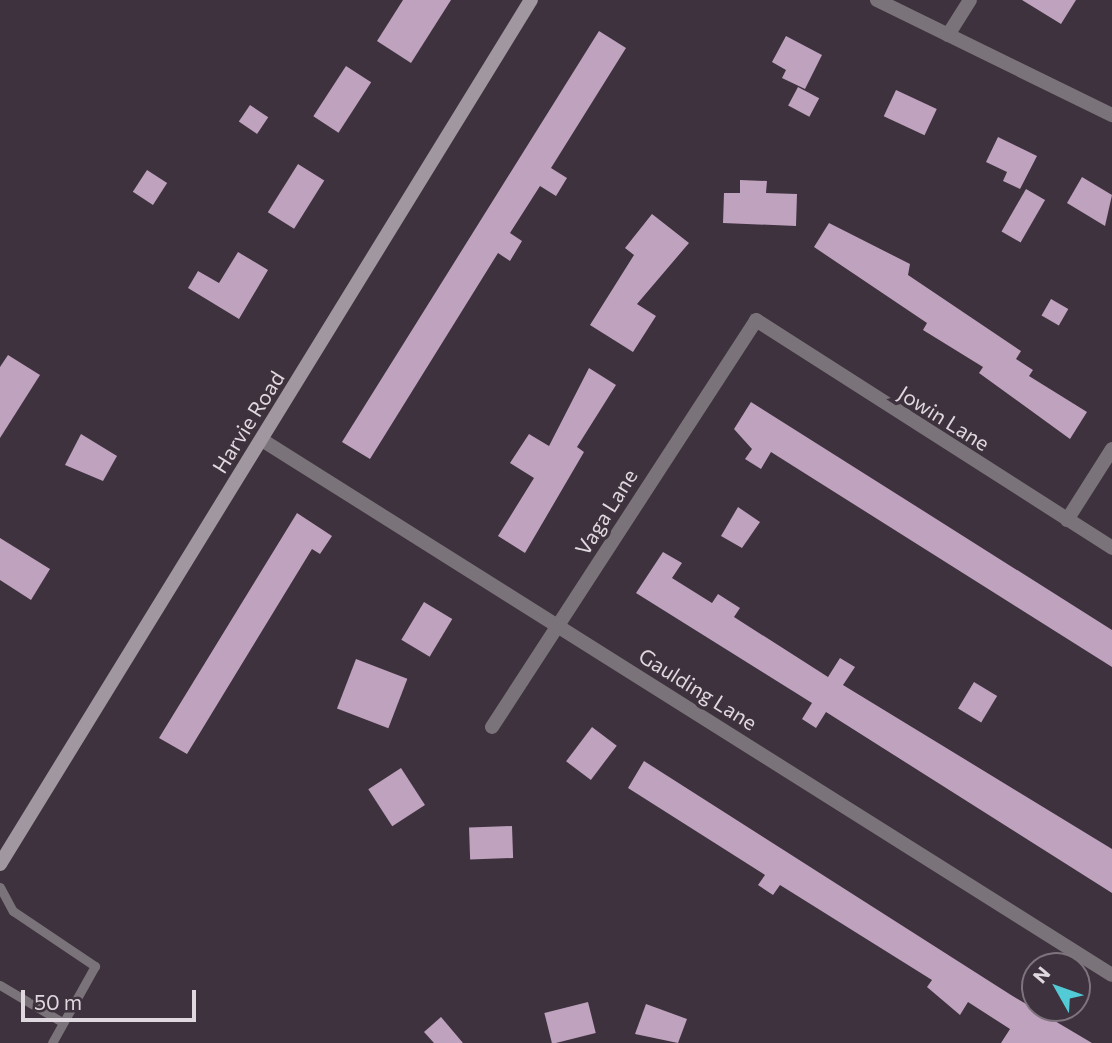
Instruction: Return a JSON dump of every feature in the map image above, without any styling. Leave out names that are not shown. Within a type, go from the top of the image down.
[{"type":"street","name":"Harvie Road","points":[[0,864],[531,0]]},
{"type":"street","points":[[877,0],[1112,115]]},
{"type":"street","points":[[948,35],[970,0]]},
{"type":"street","name":"Jowin Lane","points":[[756,320],[1112,548]]},
{"type":"street","name":"Vaga Lane","points":[[492,727],[560,627],[756,320]]},
{"type":"street","name":"Gaulding Lane","points":[[262,440],[1112,975]]},
{"type":"street","points":[[1067,520],[1112,449]]},
{"type":"lane","points":[[0,887],[13,911],[95,967],[62,1021],[52,1043]]},
{"type":"lane","points":[[0,985],[62,1021]]},
{"type":"building","points":[[403,0],[451,0],[411,63],[377,41]]},
{"type":"building","points":[[1022,0],[1076,0],[1061,24]]},
{"type":"building","points":[[599,31],[626,48],[551,168],[567,178],[556,196],[540,186],[510,233],[522,241],[510,261],[498,253],[370,459],[342,442]]},
{"type":"building","points":[[786,36],[822,55],[805,89],[782,78],[786,70],[772,62]]},
{"type":"building","points":[[346,66],[371,82],[338,133],[313,116]]},
{"type":"building","points":[[798,87],[819,98],[809,117],[788,106]]},
{"type":"building","points":[[896,90],[937,109],[925,135],[884,116]]},
{"type":"building","points":[[250,105],[268,117],[257,134],[239,122]]},
{"type":"building","points":[[998,137],[1037,156],[1020,189],[1003,181],[1007,172],[986,162]]},
{"type":"building","points":[[298,164],[324,180],[294,229],[268,212]]},
{"type":"building","points":[[147,170],[167,183],[153,205],[133,192]]},
{"type":"building","points":[[1082,177],[1112,195],[1105,226],[1067,203]]},
{"type":"building","points":[[740,180],[767,181],[766,193],[797,194],[796,226],[723,223],[724,193],[740,193]]},
{"type":"building","points":[[1026,189],[1045,200],[1021,242],[1002,231]]},
{"type":"building","points":[[652,214],[689,243],[637,304],[656,316],[633,352],[590,325],[634,255],[625,248]]},
{"type":"building","points":[[829,223],[910,264],[908,275],[1021,351],[1016,359],[1033,370],[1029,376],[1087,412],[1070,439],[979,373],[983,367],[923,330],[927,323],[814,247]]},
{"type":"building","points":[[238,252],[268,270],[239,319],[188,288],[198,271],[219,283]]},
{"type":"building","points":[[1051,299],[1068,309],[1059,325],[1042,315]]},
{"type":"building","points":[[8,355],[40,375],[0,438],[0,367]]},
{"type":"building","points":[[589,368],[616,385],[577,447],[584,452],[525,553],[498,536],[534,478],[510,463],[529,434],[549,446]]},
{"type":"building","points":[[751,402],[1112,630],[1112,667],[771,452],[761,469],[745,459],[752,449],[734,429]]},
{"type":"building","points":[[81,434],[117,456],[103,481],[65,465]]},
{"type":"building","points":[[738,507],[760,522],[742,548],[721,536]]},
{"type":"building","points":[[297,513],[332,536],[320,554],[312,549],[187,754],[159,738]]},
{"type":"building","points":[[0,538],[50,569],[31,600],[0,580]]},
{"type":"building","points":[[663,552],[682,563],[672,578],[712,603],[718,594],[740,608],[734,617],[828,677],[840,658],[855,667],[843,685],[1112,849],[1112,893],[826,712],[816,728],[802,719],[812,703],[636,593]]},
{"type":"building","points":[[424,602],[452,619],[430,657],[401,640]]},
{"type":"building","points":[[356,659],[407,679],[388,728],[337,708]]},
{"type":"building","points":[[974,682],[997,696],[981,722],[958,709]]},
{"type":"building","points":[[592,727],[617,746],[591,780],[566,761]]},
{"type":"building","points":[[644,761],[1021,1001],[1021,1022],[1057,1022],[1092,1043],[1001,1043],[1010,1029],[968,1002],[960,1015],[927,987],[932,980],[780,885],[773,895],[758,885],[765,875],[628,788]]},
{"type":"building","points":[[401,768],[425,805],[392,826],[368,789]]},
{"type":"building","points":[[512,826],[513,858],[470,859],[469,828]]},
{"type":"building","points":[[588,1002],[596,1033],[552,1043],[544,1013]]},
{"type":"building","points":[[646,1004],[687,1019],[678,1043],[635,1034]]},
{"type":"building","points":[[441,1017],[463,1043],[434,1043],[424,1032]]}]
